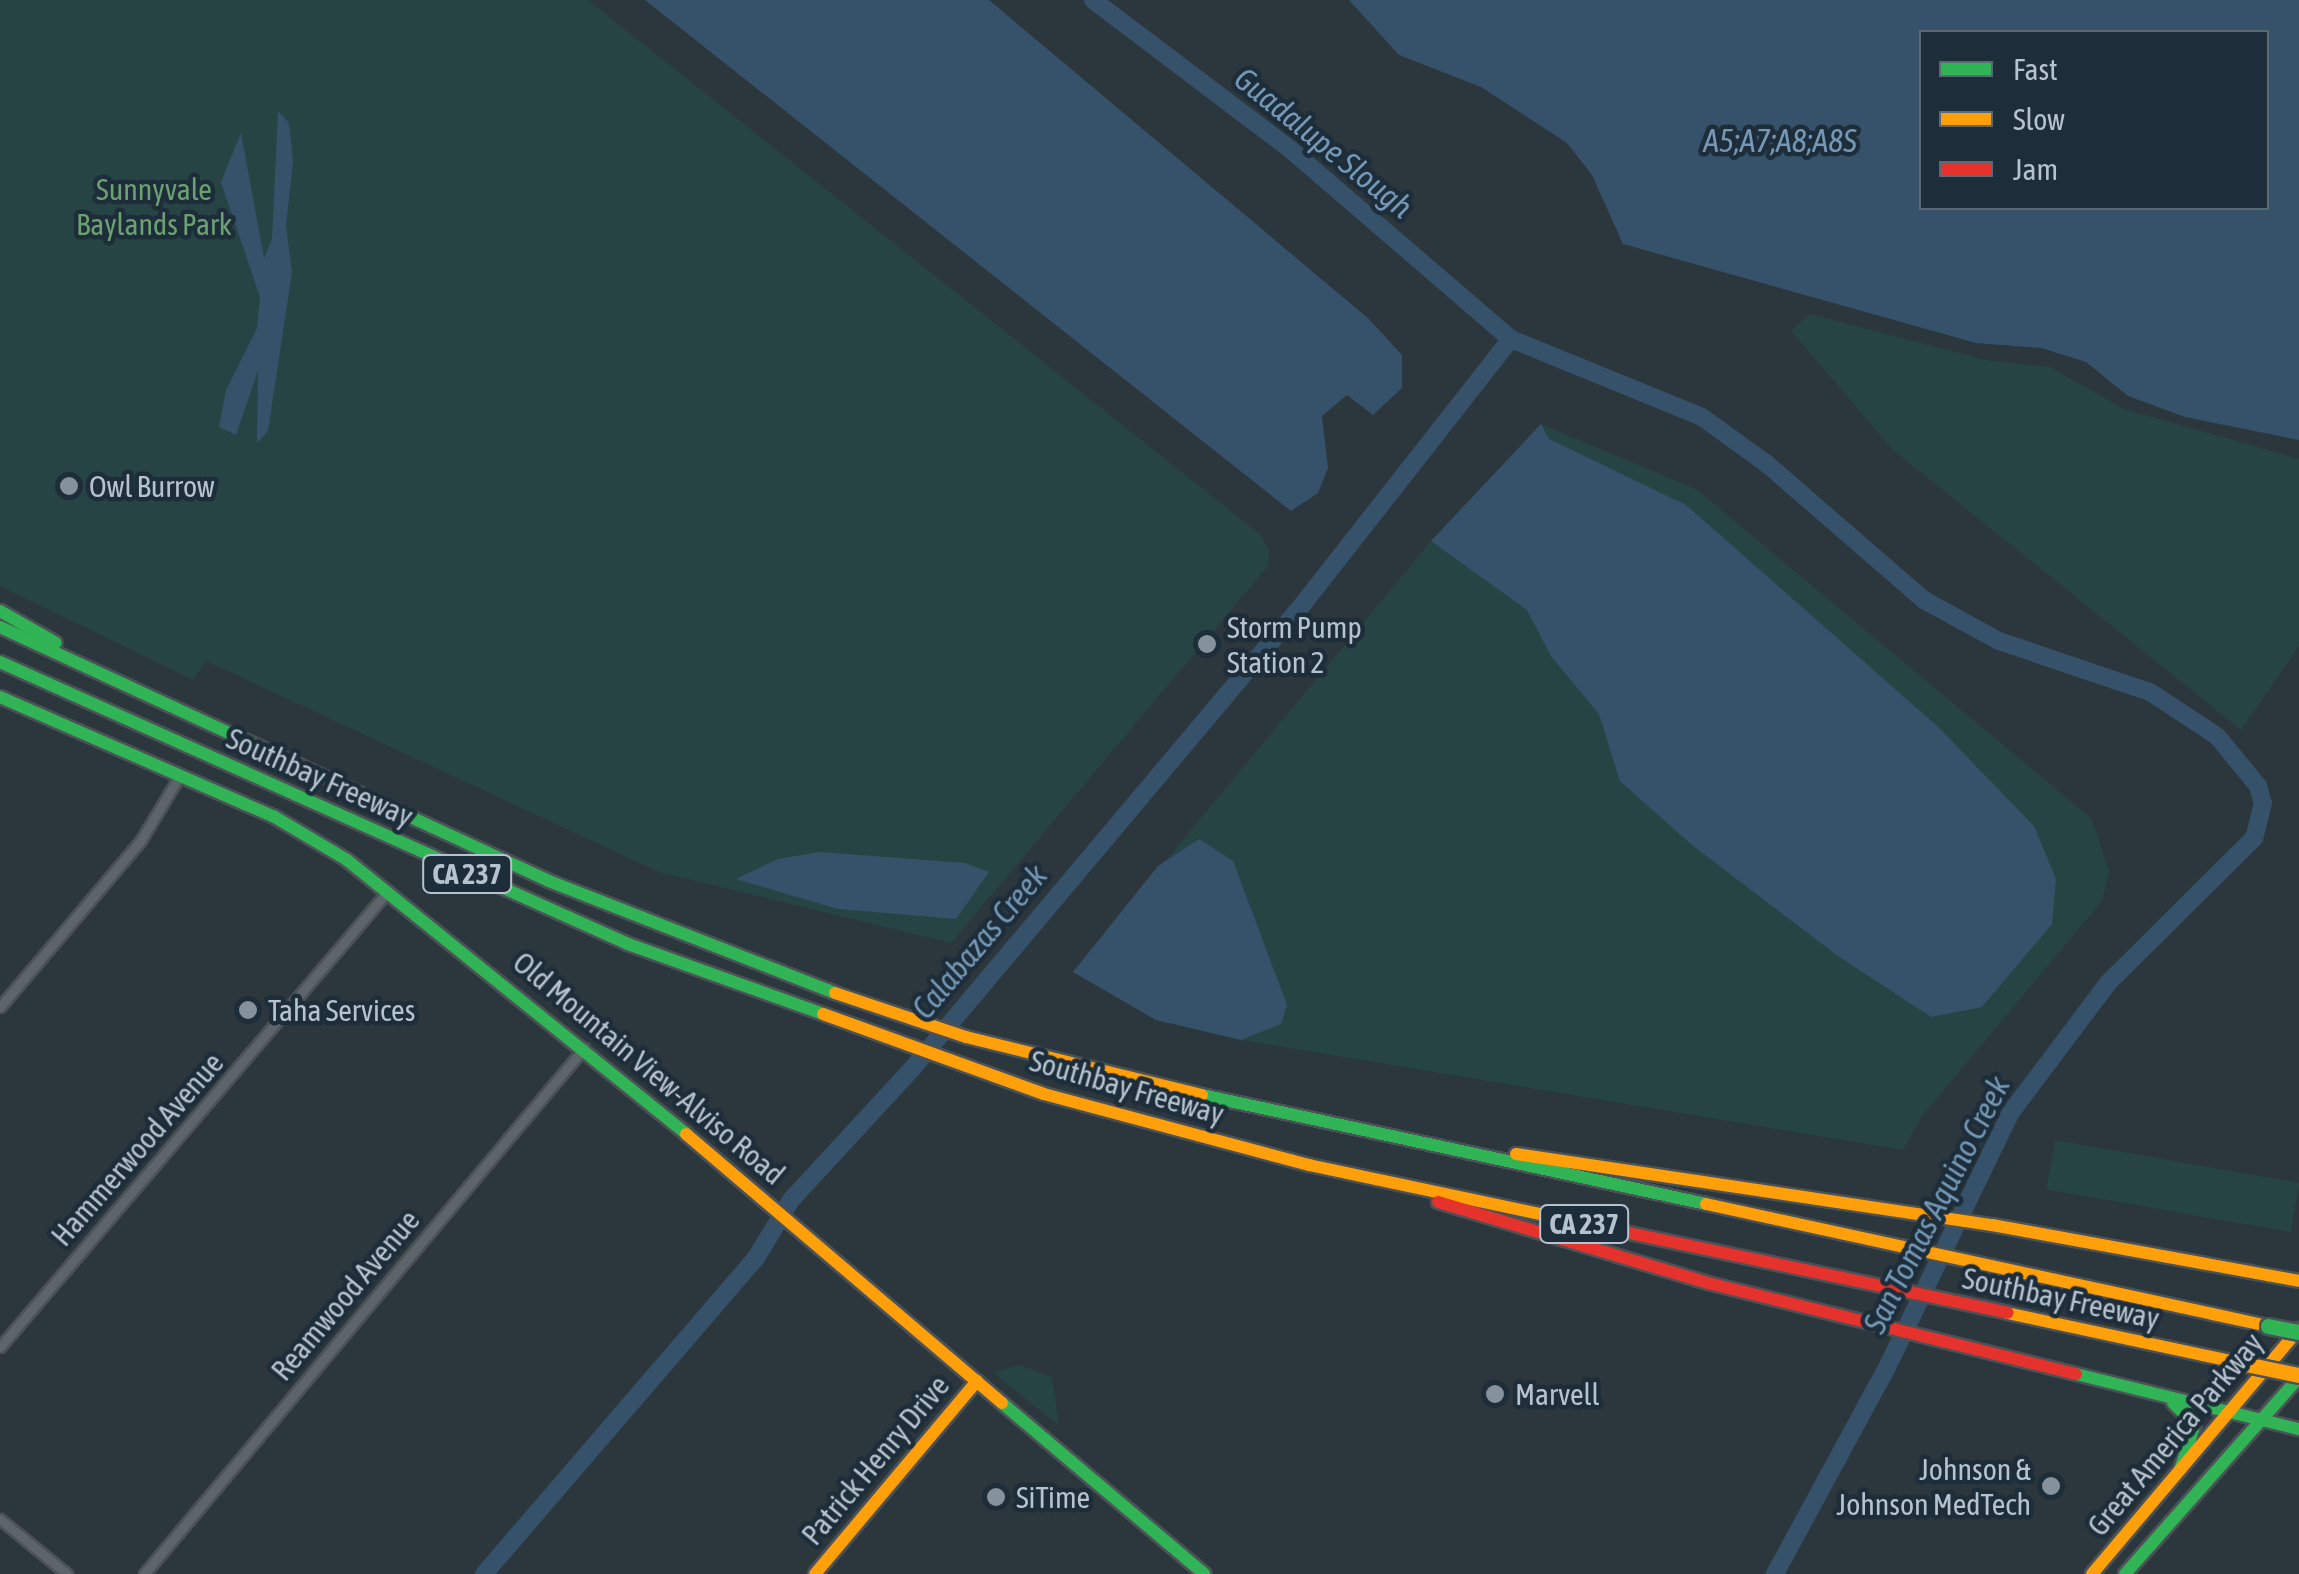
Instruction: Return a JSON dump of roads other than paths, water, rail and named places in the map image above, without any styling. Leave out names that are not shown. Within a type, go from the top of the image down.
[{"type":"main road","points":[[0,611],[160,701]]},
{"type":"main road","name":"Southbay Freeway","points":[[0,627],[549,882],[966,1036],[1408,1140],[2299,1331]]},
{"type":"main road","name":"Southbay Freeway","points":[[0,664],[541,908],[890,1040],[1060,1098],[1310,1165],[2299,1376]]},
{"type":"main road","name":"Old Mountain View-Alviso Road","points":[[0,697],[307,834],[388,892],[760,1195],[1204,1574]]},
{"type":"main road","points":[[1408,1140],[1898,1210],[2299,1280]]},
{"type":"main road","points":[[1310,1165],[1840,1316],[2299,1429]]},
{"type":"main road","name":"Great America Parkway","points":[[2092,1574],[2299,1331]]},
{"type":"main road","name":"Great America Parkway","points":[[2125,1574],[2299,1376]]},
{"type":"main road","name":"Patrick Henry Drive","points":[[815,1574],[977,1381]]},
{"type":"main road","points":[[2156,1394],[2195,1424],[2180,1470]]},
{"type":"street","points":[[0,1007],[141,840],[180,775]]},
{"type":"street","name":"Hammerwood Avenue","points":[[0,1347],[388,892]]},
{"type":"street","name":"Reamwood Avenue","points":[[144,1574],[584,1048]]},
{"type":"street","points":[[0,1519],[68,1574]]},
{"type":"water","points":[[645,0],[989,0],[1369,319],[1402,355],[1402,388],[1373,415],[1347,395],[1322,416],[1328,468],[1318,493],[1291,511]]},
{"type":"water","name":"A5;A7;A8;A8S","points":[[1349,0],[2299,0],[2299,440],[2185,417],[2128,396],[2086,362],[2041,348],[1976,343],[1623,244],[1592,175],[1567,143],[1481,87],[1399,55]]},
{"type":"water","points":[[278,111],[289,123],[293,161],[286,226],[292,272],[268,431],[257,443],[258,371],[236,435],[219,427],[226,390],[257,328],[260,297],[221,182],[241,133],[264,258],[272,239]]},
{"type":"water","points":[[1541,424],[1549,439],[1686,505],[1937,726],[2034,826],[2056,879],[2052,924],[1982,1007],[1931,1017],[1838,956],[1692,845],[1620,781],[1599,714],[1551,656],[1527,610],[1431,541]]},
{"type":"water","points":[[1199,839],[1233,861],[1287,1005],[1281,1024],[1241,1040],[1156,1020],[1073,972],[1158,866]]},
{"type":"water","points":[[820,852],[965,863],[989,872],[956,919],[838,909],[736,879],[778,859]]},
{"type":"waterway","name":"San Tomas Aquino Creek","points":[[1093,0],[1291,150],[1511,339],[1702,417],[1767,464],[1924,600],[1999,641],[2150,692],[2217,736],[2258,786],[2263,803],[2254,838],[2108,983],[2011,1112],[1884,1373],[1775,1574]]},
{"type":"waterway","name":"Calabazas Creek","points":[[484,1574],[756,1258],[791,1200],[911,1070],[1303,604],[1511,339]]},
{"type":"place","name":"Owl Burrow","points":[[69,486]]},
{"type":"place","name":"Storm Pump Station 2","points":[[1207,644]]},
{"type":"place","name":"Taha Services","points":[[248,1010]]},
{"type":"place","name":"Marvell","points":[[1495,1394]]},
{"type":"place","name":"Johnson & Johnson MedTech","points":[[2051,1486]]},
{"type":"place","name":"SiTime","points":[[996,1497]]},
{"type":"water label","name":"Guadalupe Slough","points":[[1323,143]]},
{"type":"park label","name":"Sunnyvale Baylands Park","points":[[154,206]]}]
